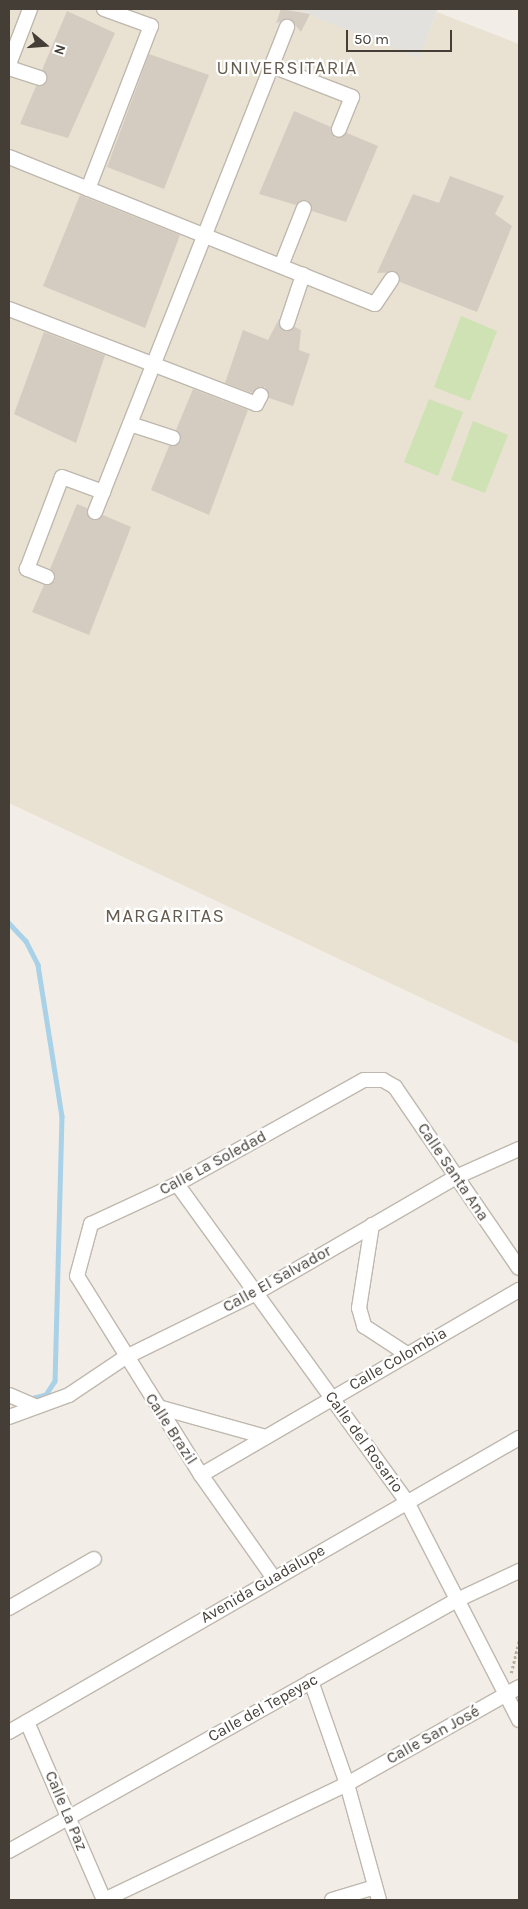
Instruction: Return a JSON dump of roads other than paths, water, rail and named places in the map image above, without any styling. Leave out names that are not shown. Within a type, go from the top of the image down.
[{"type":"street","points":[[9,64],[30,9]]},
{"type":"street","points":[[88,189],[151,26],[104,9]]},
{"type":"street","points":[[95,512],[287,27]]},
{"type":"street","points":[[272,66],[352,97],[339,130]]},
{"type":"street","points":[[9,68],[39,78]]},
{"type":"street","points":[[9,157],[375,304],[392,279]]},
{"type":"street","points":[[281,266],[304,208]]},
{"type":"street","points":[[287,323],[303,275]]},
{"type":"street","points":[[9,309],[256,404],[261,395]]},
{"type":"street","points":[[130,424],[172,438]]},
{"type":"street","points":[[47,577],[27,569],[62,477],[103,492]]},
{"type":"street","name":"Calle La Soledad","points":[[77,1276],[91,1224],[177,1184],[364,1080],[383,1080]]},
{"type":"street","name":"Calle Santa Ana","points":[[383,1080],[395,1087],[519,1268]]},
{"type":"street","name":"Calle El Salvador","points":[[9,1418],[33,1405],[69,1395],[124,1358],[256,1293],[456,1176],[519,1149]]},
{"type":"street","name":"Calle del Rosario","points":[[177,1184],[408,1502],[455,1601],[519,1720]]},
{"type":"street","points":[[372,1225],[359,1308],[364,1326],[408,1354]]},
{"type":"street","name":"Calle Brazil","points":[[77,1276],[124,1358],[201,1475],[273,1577]]},
{"type":"street","name":"Calle Colombia","points":[[201,1475],[332,1397],[519,1290]]},
{"type":"street","points":[[9,1396],[33,1405]]},
{"type":"street","points":[[158,1407],[266,1437]]},
{"type":"street","name":"Avenida Guadalupe","points":[[9,1732],[273,1577],[519,1438]]},
{"type":"street","points":[[9,1608],[94,1559]]},
{"type":"street","name":"Calle del Tepeyac","points":[[9,1850],[455,1601],[519,1571]]},
{"type":"street","points":[[311,1681],[347,1784],[377,1894],[332,1900]]},
{"type":"street","name":"Calle San José","points":[[104,1900],[347,1784],[519,1687]]},
{"type":"street","name":"Calle La Paz","points":[[27,1722],[104,1900]]},
{"type":"waterway","points":[[9,923],[26,941],[38,965],[62,1116],[55,1381],[46,1395],[31,1399]]},
{"type":"district","name":"UNIVERSITARIA","points":[[287,69]]},
{"type":"district","name":"MARGARITAS","points":[[165,917]]}]
